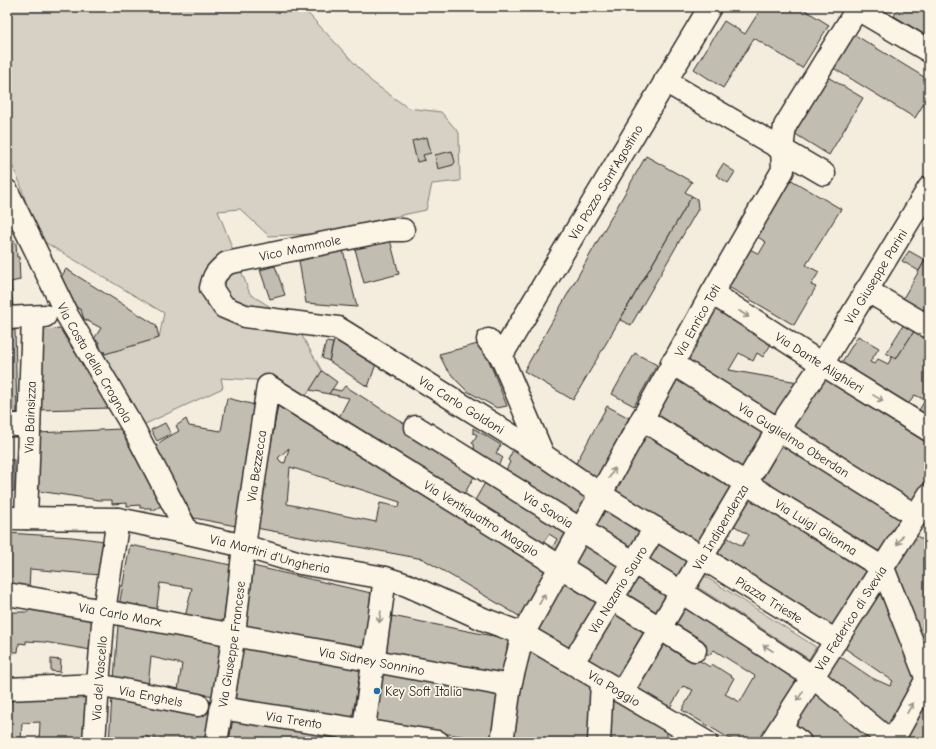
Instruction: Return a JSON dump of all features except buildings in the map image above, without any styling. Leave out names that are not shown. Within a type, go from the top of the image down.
[{"type":"street","name":"Via Pozzo Sant'Agostino","points":[[542,455],[495,348],[666,81],[710,7]]},
{"type":"street","points":[[857,8],[929,51]]},
{"type":"street","name":"Via Enrico Toti","points":[[502,742],[510,686],[523,634],[672,363],[783,170],[782,148],[785,126],[857,8]]},
{"type":"street","points":[[666,81],[824,174]]},
{"type":"street","name":"Via Giuseppe Parini","points":[[822,364],[866,290],[921,218],[929,188]]},
{"type":"street","name":"Via Costa della Crognola","points":[[7,191],[67,316],[134,429],[188,532]]},
{"type":"street","name":"Vico Mammole","points":[[211,288],[213,276],[227,264],[389,230],[403,230]]},
{"type":"street","name":"Via Carlo Goldoni","points":[[211,288],[224,306],[245,316],[338,328],[702,557]]},
{"type":"street","points":[[866,290],[929,327]]},
{"type":"street","name":"Via Dante Alighieri","points":[[712,293],[822,364],[929,430]]},
{"type":"street","name":"Via Bainsizza","points":[[7,318],[39,316],[29,425],[16,518]]},
{"type":"street","name":"Via Guglielmo Oberdan","points":[[672,363],[916,516]]},
{"type":"street","name":"Via Indipendenza","points":[[622,692],[778,429],[822,364]]},
{"type":"street","name":"Via Bezzecca","points":[[244,546],[268,386]]},
{"type":"street","name":"Via Ventiquattro Maggio","points":[[268,386],[695,650]]},
{"type":"street","name":"Via Luigi Glionna","points":[[642,419],[882,568]]},
{"type":"street","points":[[7,425],[29,425]]},
{"type":"street","name":"Via Savoia","points":[[416,427],[681,592]]},
{"type":"street","name":"Via Federico di Svevia","points":[[776,735],[929,495]]},
{"type":"street","name":"Via Martiri d'Ungheria","points":[[16,518],[118,520],[188,532],[244,546],[300,563],[385,578],[407,585],[482,619],[523,634]]},
{"type":"street","name":"Via del Vascello","points":[[94,742],[104,611],[118,520]]},
{"type":"street","name":"Via Nazario Sauro","points":[[580,651],[655,528]]},
{"type":"street","name":"Via Giuseppe Francese","points":[[216,742],[234,634],[244,546]]},
{"type":"street","name":"Piazza Trieste","points":[[702,557],[836,641]]},
{"type":"street","points":[[681,592],[813,677],[891,742],[928,680],[882,568]]},
{"type":"street","points":[[363,736],[385,578]]},
{"type":"street","name":"Via Carlo Marx","points":[[7,594],[234,634]]},
{"type":"street","name":"Via Sidney Sonnino","points":[[234,634],[510,686]]},
{"type":"street","name":"Via Poggio","points":[[523,634],[622,692],[674,732],[706,742]]},
{"type":"street","points":[[599,742],[602,681]]},
{"type":"street","name":"Via Enghels","points":[[7,689],[98,686],[198,705]]},
{"type":"street","name":"Via Trento","points":[[221,708],[363,736],[438,742]]},
{"type":"street","points":[[776,735],[800,742]]},
{"type":"shaded area","points":[[7,7],[302,7],[372,82],[408,108],[441,112],[459,133],[460,181],[432,184],[426,210],[313,234],[269,236],[240,209],[218,211],[250,294],[294,322],[322,371],[304,399],[272,381],[221,378],[223,388],[141,426],[101,353],[159,338],[164,313],[36,237],[20,183],[7,154]]},
{"type":"shaded area","points":[[703,575],[816,647],[809,659],[696,586]]},
{"type":"place","name":"Key Soft Italia","points":[[377,691]]}]
